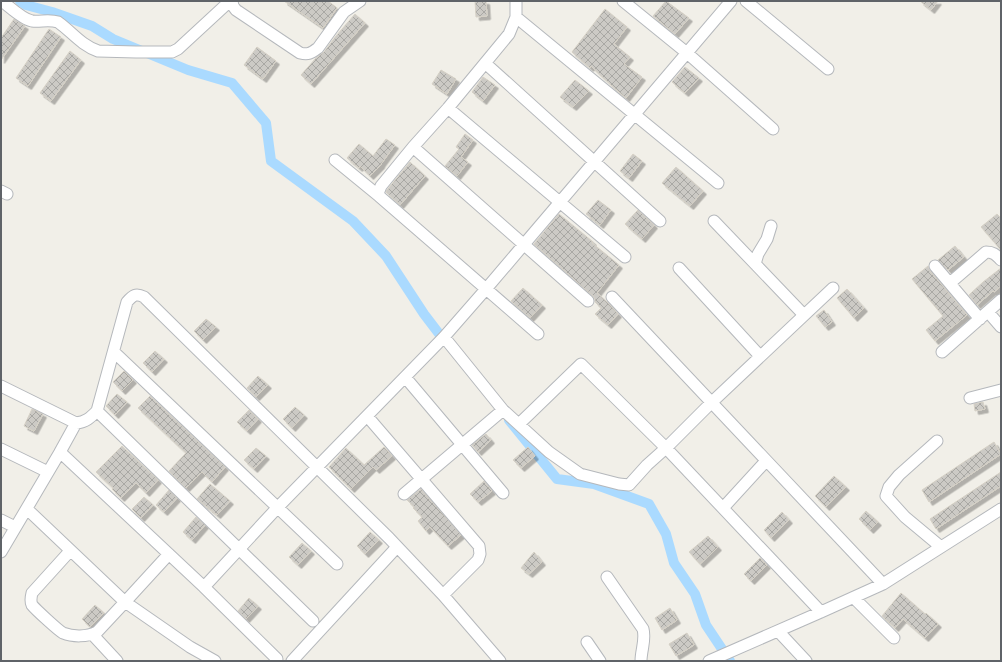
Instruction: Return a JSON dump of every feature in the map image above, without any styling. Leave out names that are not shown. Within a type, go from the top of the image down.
[{"type":"street","points":[[2,1],[27,20],[53,20],[58,22],[85,46],[92,49],[98,51],[136,52],[172,52],[178,49],[231,1],[236,10],[300,53],[307,54],[318,48],[344,12],[360,1]]},
{"type":"street","points":[[379,196],[381,186],[486,64],[509,34],[516,17],[516,1]]},
{"type":"street","points":[[623,1],[687,53],[773,129]]},
{"type":"street","points":[[204,587],[278,507],[444,337],[731,1]]},
{"type":"street","points":[[746,1],[828,68]]},
{"type":"street","points":[[516,17],[718,183]]},
{"type":"street","points":[[486,64],[660,221]]},
{"type":"street","points":[[448,108],[625,258]]},
{"type":"street","points":[[413,147],[588,301]]},
{"type":"street","points":[[335,160],[379,196],[538,334]]},
{"type":"street","points":[[714,221],[804,315]]},
{"type":"street","points":[[755,264],[758,254],[767,239],[771,226]]},
{"type":"street","points":[[950,283],[986,252],[995,253],[1001,260]]},
{"type":"street","points":[[935,266],[950,283],[984,315],[1001,327]]},
{"type":"street","points":[[679,268],[760,356]]},
{"type":"street","points":[[444,337],[503,410],[549,452],[580,474],[619,484],[629,485],[647,465],[666,448],[711,402],[833,288]]},
{"type":"street","points":[[1,386],[76,423],[90,419],[97,411],[128,302],[132,296],[139,295],[144,297],[316,468],[398,547],[443,595],[500,661]]},
{"type":"street","points":[[612,297],[883,584]]},
{"type":"street","points":[[942,352],[1001,300]]},
{"type":"street","points":[[114,352],[337,564]]},
{"type":"street","points":[[519,424],[581,364],[666,448],[821,612]]},
{"type":"street","points":[[404,377],[503,493]]},
{"type":"street","points":[[970,398],[1001,390]]},
{"type":"street","points":[[404,494],[503,410]]},
{"type":"street","points":[[97,411],[313,622]]},
{"type":"street","points":[[367,416],[479,546],[480,554],[478,560],[443,595]]},
{"type":"street","points":[[1,552],[76,423]]},
{"type":"street","points":[[937,441],[900,475],[890,487],[886,496],[905,516],[941,547]]},
{"type":"street","points":[[1,449],[48,472]]},
{"type":"street","points":[[60,452],[204,587],[277,659]]},
{"type":"street","points":[[723,508],[766,461]]},
{"type":"street","points":[[27,509],[125,602],[190,647],[215,661]]},
{"type":"street","points":[[709,661],[883,584],[1001,509]]},
{"type":"street","points":[[1,520],[15,527]]},
{"type":"street","points":[[292,661],[398,547]]},
{"type":"street","points":[[70,551],[32,593],[31,602],[32,605],[59,631],[68,635],[84,636],[97,632],[169,554]]},
{"type":"street","points":[[607,577],[643,629],[645,634],[641,661]]},
{"type":"street","points":[[854,598],[894,638]]},
{"type":"street","points":[[778,631],[806,661]]},
{"type":"street","points":[[92,634],[117,661]]},
{"type":"street","points":[[587,642],[600,661]]},
{"type":"building","points":[[284,1],[328,1],[337,8],[323,28]]},
{"type":"building","points":[[475,1],[486,1],[487,16],[476,17]]},
{"type":"building","points":[[666,1],[689,18],[675,34],[653,16]]},
{"type":"building","points":[[920,1],[938,1],[931,10]]},
{"type":"building","points":[[605,9],[627,27],[614,44],[630,57],[624,64],[642,77],[626,98],[591,66],[590,68],[572,52]]},
{"type":"building","points":[[355,14],[365,23],[311,84],[301,75],[316,58],[324,52]]},
{"type":"building","points":[[14,19],[25,26],[1,60],[1,38]]},
{"type":"building","points":[[49,29],[61,37],[28,86],[16,78]]},
{"type":"building","points":[[257,47],[276,61],[263,79],[244,65]]},
{"type":"building","points":[[70,51],[81,60],[51,101],[40,93]]},
{"type":"building","points":[[685,67],[699,78],[685,93],[672,82]]},
{"type":"building","points":[[441,70],[456,79],[447,94],[432,84]]},
{"type":"building","points":[[483,77],[495,85],[483,101],[472,92]]},
{"type":"building","points":[[575,80],[589,91],[573,107],[560,97]]},
{"type":"building","points":[[465,134],[473,140],[461,157],[468,162],[457,176],[445,166],[459,149],[456,147]]},
{"type":"building","points":[[386,139],[395,145],[381,165],[370,176],[360,166],[359,168],[347,158],[359,144],[373,156]]},
{"type":"building","points":[[633,154],[642,161],[629,178],[620,171]]},
{"type":"building","points":[[410,162],[425,176],[400,205],[386,192]]},
{"type":"building","points":[[676,167],[703,191],[690,206],[662,183]]},
{"type":"building","points":[[598,200],[611,210],[600,225],[586,214]]},
{"type":"building","points":[[638,210],[654,225],[642,239],[625,224]]},
{"type":"building","points":[[559,214],[619,265],[597,293],[618,314],[608,325],[595,314],[601,308],[595,302],[593,296],[534,244]]},
{"type":"building","points":[[997,214],[1001,218],[1001,250],[981,227]]},
{"type":"building","points":[[955,246],[964,257],[948,270],[938,260]]},
{"type":"building","points":[[928,266],[930,271],[967,315],[935,341],[926,330],[943,316],[912,279]]},
{"type":"building","points":[[1001,268],[1001,286],[977,305],[969,295]]},
{"type":"building","points":[[523,288],[542,305],[530,318],[511,301]]},
{"type":"building","points":[[847,289],[864,308],[854,318],[837,298]]},
{"type":"building","points":[[824,310],[832,322],[825,327],[816,316]]},
{"type":"building","points":[[206,319],[216,327],[203,340],[194,331]]},
{"type":"building","points":[[155,351],[164,359],[152,372],[143,363]]},
{"type":"building","points":[[124,371],[133,380],[122,391],[113,382]]},
{"type":"building","points":[[258,376],[268,385],[256,397],[247,388]]},
{"type":"building","points":[[117,394],[127,402],[115,415],[106,406]]},
{"type":"building","points":[[150,396],[225,467],[212,482],[202,472],[186,488],[169,471],[186,453],[138,408]]},
{"type":"building","points":[[983,402],[985,409],[975,411],[974,404]]},
{"type":"building","points":[[295,407],[304,415],[292,428],[283,419]]},
{"type":"building","points":[[32,409],[43,414],[34,431],[24,426]]},
{"type":"building","points":[[249,410],[258,419],[247,431],[237,422]]},
{"type":"building","points":[[486,434],[491,440],[478,452],[472,445]]},
{"type":"building","points":[[994,442],[1001,454],[929,502],[922,490]]},
{"type":"building","points":[[122,446],[158,480],[146,493],[136,483],[121,498],[96,472]]},
{"type":"building","points":[[384,447],[392,456],[376,470],[373,467],[351,489],[329,467],[346,448],[364,465]]},
{"type":"building","points":[[528,447],[535,456],[521,468],[513,460]]},
{"type":"building","points":[[256,448],[266,456],[254,469],[244,460]]},
{"type":"building","points":[[1001,472],[1001,486],[936,529],[930,519]]},
{"type":"building","points":[[834,476],[846,487],[826,507],[815,496]]},
{"type":"building","points":[[484,481],[492,491],[478,502],[470,494]]},
{"type":"building","points":[[210,484],[230,501],[217,515],[197,499]]},
{"type":"building","points":[[421,489],[461,535],[448,546],[430,527],[426,531],[418,521],[422,517],[407,500]]},
{"type":"building","points":[[169,490],[177,498],[164,512],[156,505]]},
{"type":"building","points":[[144,497],[153,505],[141,518],[132,509]]},
{"type":"building","points":[[866,511],[878,522],[870,530],[859,519]]},
{"type":"building","points":[[782,512],[789,520],[771,538],[764,530]]},
{"type":"building","points":[[196,517],[205,525],[192,540],[183,532]]},
{"type":"building","points":[[370,532],[379,540],[365,554],[357,546]]},
{"type":"building","points":[[708,536],[718,547],[700,564],[689,552]]},
{"type":"building","points":[[302,543],[311,551],[298,565],[289,557]]},
{"type":"building","points":[[534,552],[542,562],[529,574],[521,568]]},
{"type":"building","points":[[760,558],[767,565],[751,581],[744,574]]},
{"type":"building","points":[[901,593],[938,624],[925,638],[903,619],[895,628],[882,616]]},
{"type":"building","points":[[249,598],[258,606],[246,619],[238,611]]},
{"type":"building","points":[[95,605],[104,613],[90,627],[82,619]]},
{"type":"building","points":[[670,608],[677,620],[662,630],[655,618]]},
{"type":"building","points":[[687,633],[694,645],[676,656],[669,644]]},
{"type":"waterway","points":[[20,1],[26,5],[52,12],[92,26],[113,39],[188,70],[232,83],[266,123],[271,161],[353,221],[386,256],[424,314],[440,335]]},
{"type":"waterway","points":[[509,420],[557,479],[594,484],[649,504],[666,534],[674,563],[695,594],[706,625],[730,661]]}]
